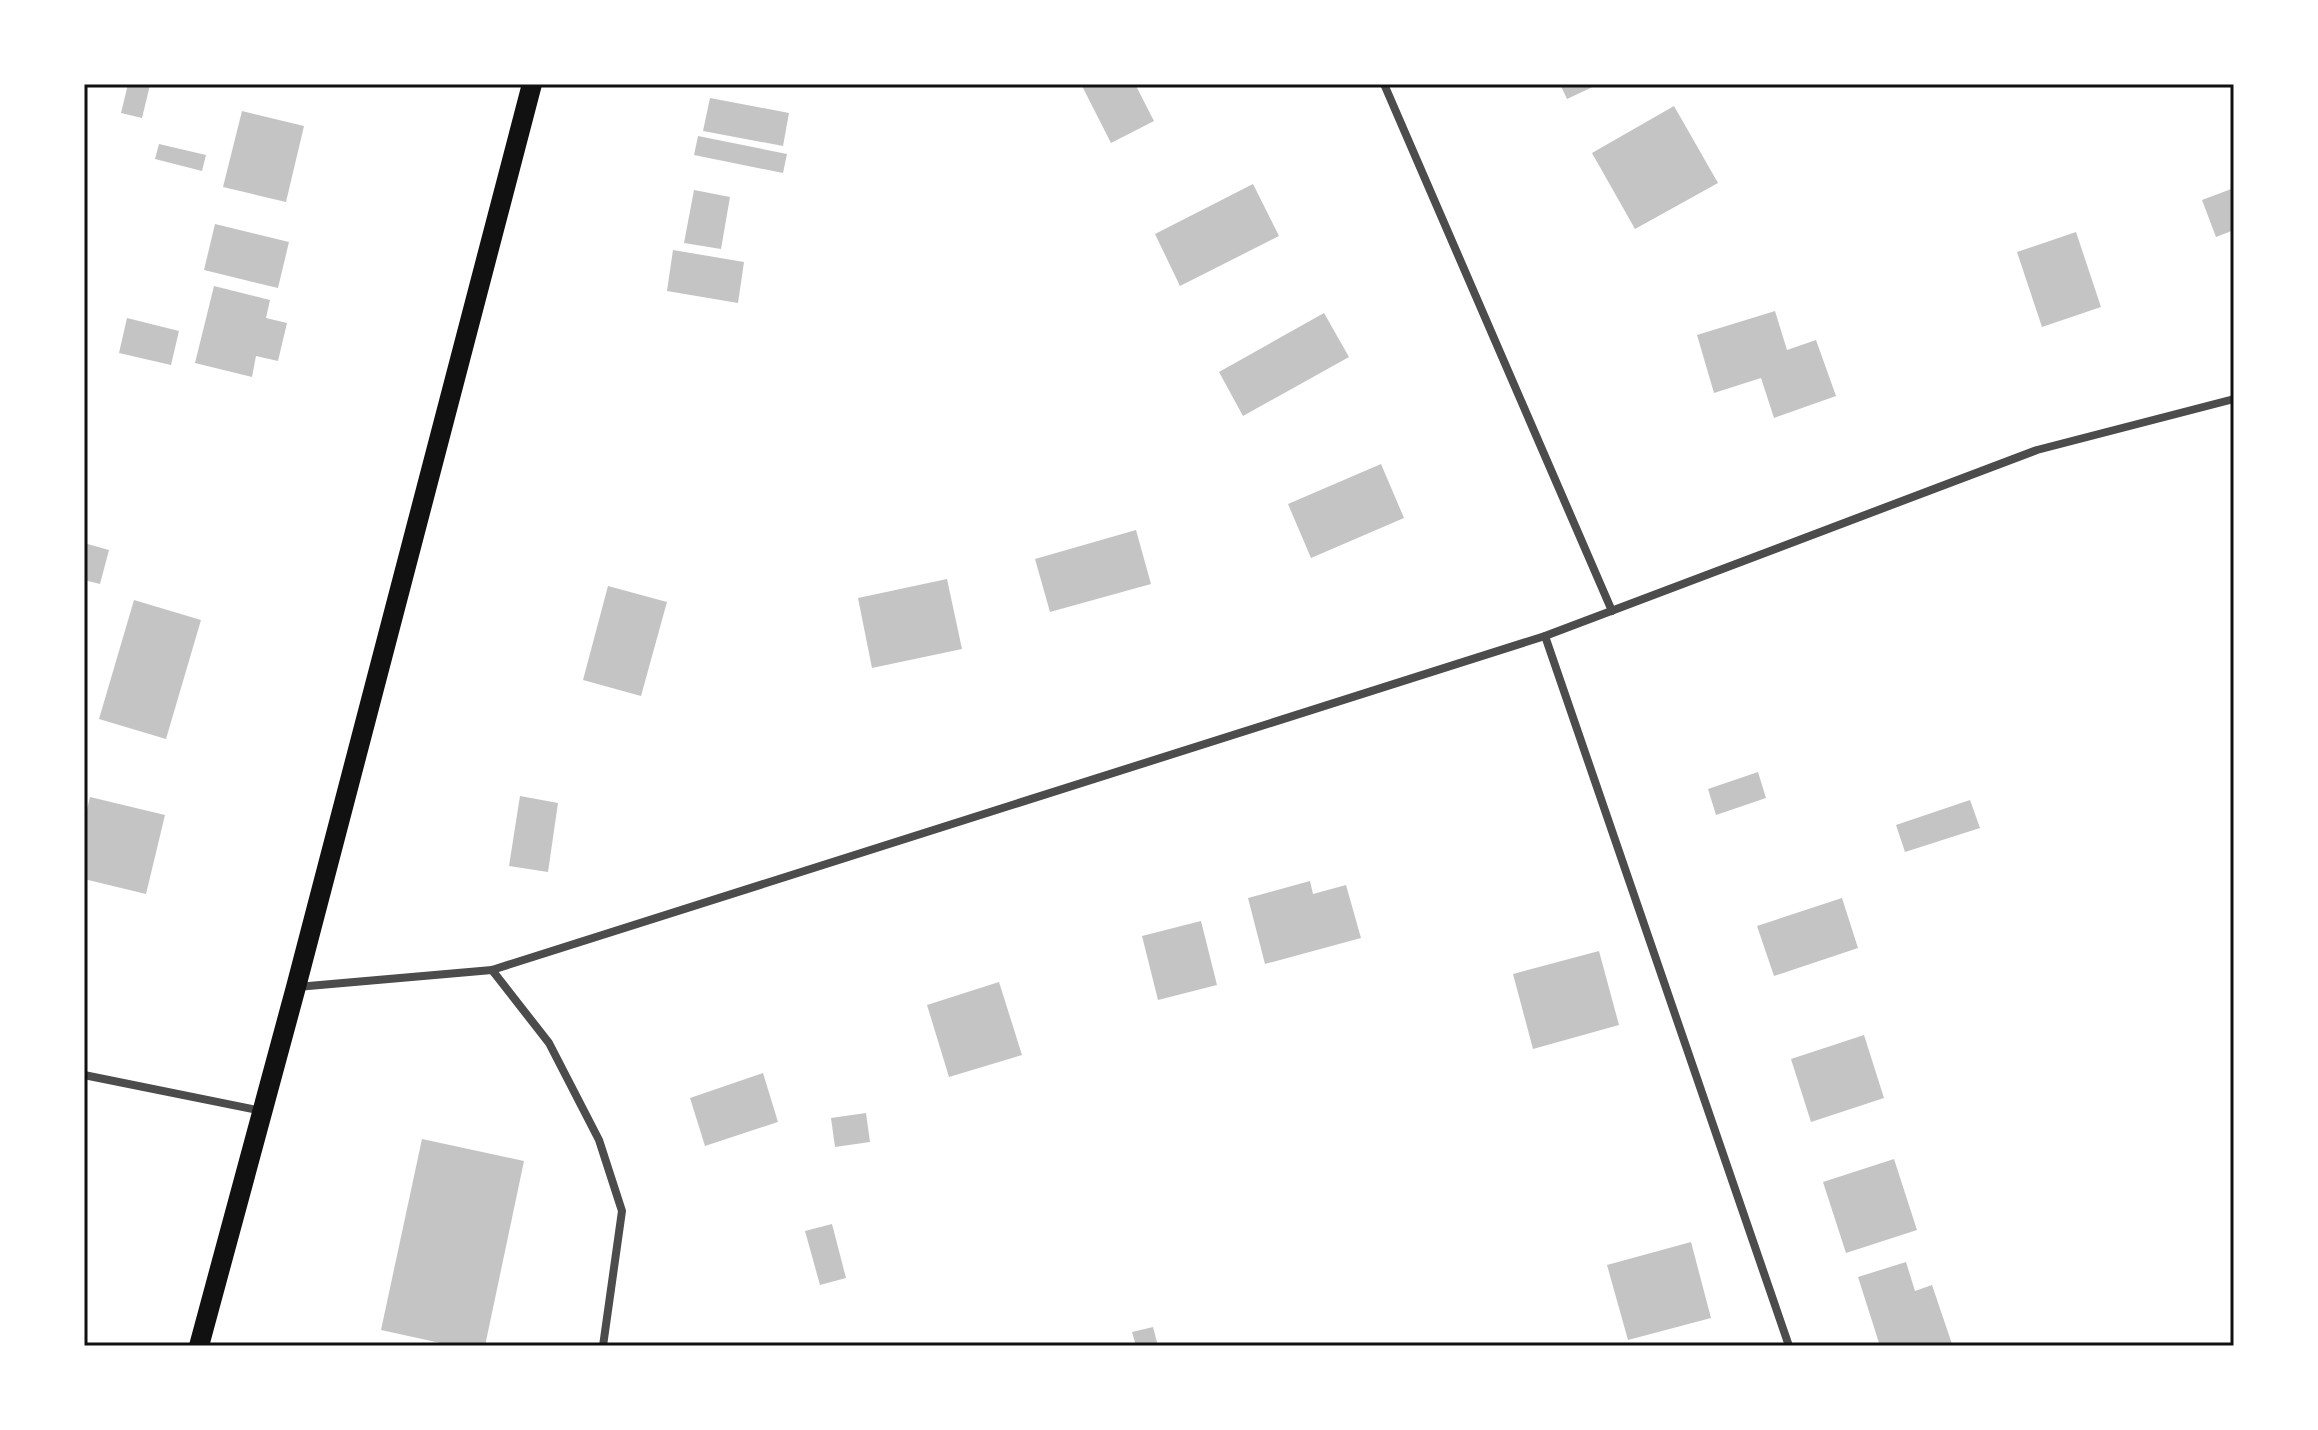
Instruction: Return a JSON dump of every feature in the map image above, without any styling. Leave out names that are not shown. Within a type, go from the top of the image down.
[{"type":"main road","points":[[199,1346],[532,84]]},
{"type":"street","points":[[1384,84],[1612,611]]},
{"type":"street","points":[[296,987],[492,970],[1545,636],[2037,450],[2234,399]]},
{"type":"street","points":[[1545,636],[1789,1346]]},
{"type":"street","points":[[492,970],[549,1043],[599,1140],[622,1211],[603,1346]]},
{"type":"street","points":[[84,1075],[263,1111]]},
{"type":"building","points":[[128,84],[150,85],[142,118],[121,113]]},
{"type":"building","points":[[1081,84],[1135,84],[1154,121],[1111,143]]},
{"type":"building","points":[[1560,84],[1599,84],[1567,99]]},
{"type":"building","points":[[710,98],[789,113],[783,146],[703,131]]},
{"type":"building","points":[[1674,106],[1718,183],[1635,229],[1592,153]]},
{"type":"building","points":[[242,111],[304,126],[286,202],[223,187]]},
{"type":"building","points":[[698,136],[787,154],[783,173],[694,155]]},
{"type":"building","points":[[159,144],[206,155],[202,171],[155,159]]},
{"type":"building","points":[[1253,184],[1279,236],[1180,286],[1155,234]]},
{"type":"building","points":[[2234,188],[2234,230],[2216,237],[2202,200]]},
{"type":"building","points":[[694,190],[730,197],[721,249],[684,243]]},
{"type":"building","points":[[215,224],[289,242],[278,288],[204,270]]},
{"type":"building","points":[[2076,232],[2101,307],[2042,327],[2017,252]]},
{"type":"building","points":[[673,250],[744,262],[738,303],[667,291]]},
{"type":"building","points":[[214,286],[270,300],[266,318],[287,323],[278,361],[256,356],[252,377],[195,363]]},
{"type":"building","points":[[1775,311],[1787,350],[1816,340],[1836,396],[1774,418],[1761,378],[1714,393],[1697,335]]},
{"type":"building","points":[[1324,313],[1349,357],[1243,416],[1219,372]]},
{"type":"building","points":[[127,318],[179,331],[171,365],[119,353]]},
{"type":"building","points":[[1381,464],[1404,518],[1311,558],[1288,504]]},
{"type":"building","points":[[1136,530],[1151,584],[1050,612],[1035,559]]},
{"type":"building","points":[[84,543],[109,550],[100,584],[84,580]]},
{"type":"building","points":[[947,579],[962,649],[872,668],[858,598]]},
{"type":"building","points":[[608,586],[667,602],[641,696],[583,680]]},
{"type":"building","points":[[134,600],[201,620],[166,739],[99,719]]},
{"type":"building","points":[[1758,772],[1766,798],[1716,815],[1708,789]]},
{"type":"building","points":[[520,796],[558,803],[548,872],[509,866]]},
{"type":"building","points":[[90,797],[165,815],[146,894],[84,879],[84,822]]},
{"type":"building","points":[[1970,800],[1980,828],[1905,852],[1896,825]]},
{"type":"building","points":[[1310,881],[1313,894],[1346,885],[1361,938],[1265,964],[1248,898]]},
{"type":"building","points":[[1842,898],[1858,948],[1774,976],[1757,926]]},
{"type":"building","points":[[1201,921],[1217,985],[1158,1000],[1142,936]]},
{"type":"building","points":[[1599,951],[1619,1025],[1533,1049],[1513,974]]},
{"type":"building","points":[[999,982],[1022,1055],[949,1077],[927,1005]]},
{"type":"building","points":[[1864,1035],[1884,1098],[1811,1122],[1791,1059]]},
{"type":"building","points":[[763,1073],[778,1122],[705,1146],[690,1098]]},
{"type":"building","points":[[866,1113],[870,1142],[835,1147],[831,1118]]},
{"type":"building","points":[[422,1139],[524,1161],[485,1346],[454,1346],[381,1330]]},
{"type":"building","points":[[1894,1159],[1917,1230],[1846,1253],[1823,1182]]},
{"type":"building","points":[[832,1224],[846,1278],[820,1285],[805,1231]]},
{"type":"building","points":[[1691,1242],[1711,1318],[1628,1340],[1607,1265]]},
{"type":"building","points":[[1906,1262],[1915,1291],[1932,1285],[1952,1344],[1880,1346],[1858,1277]]},
{"type":"building","points":[[1153,1327],[1158,1346],[1136,1346],[1132,1332]]}]
